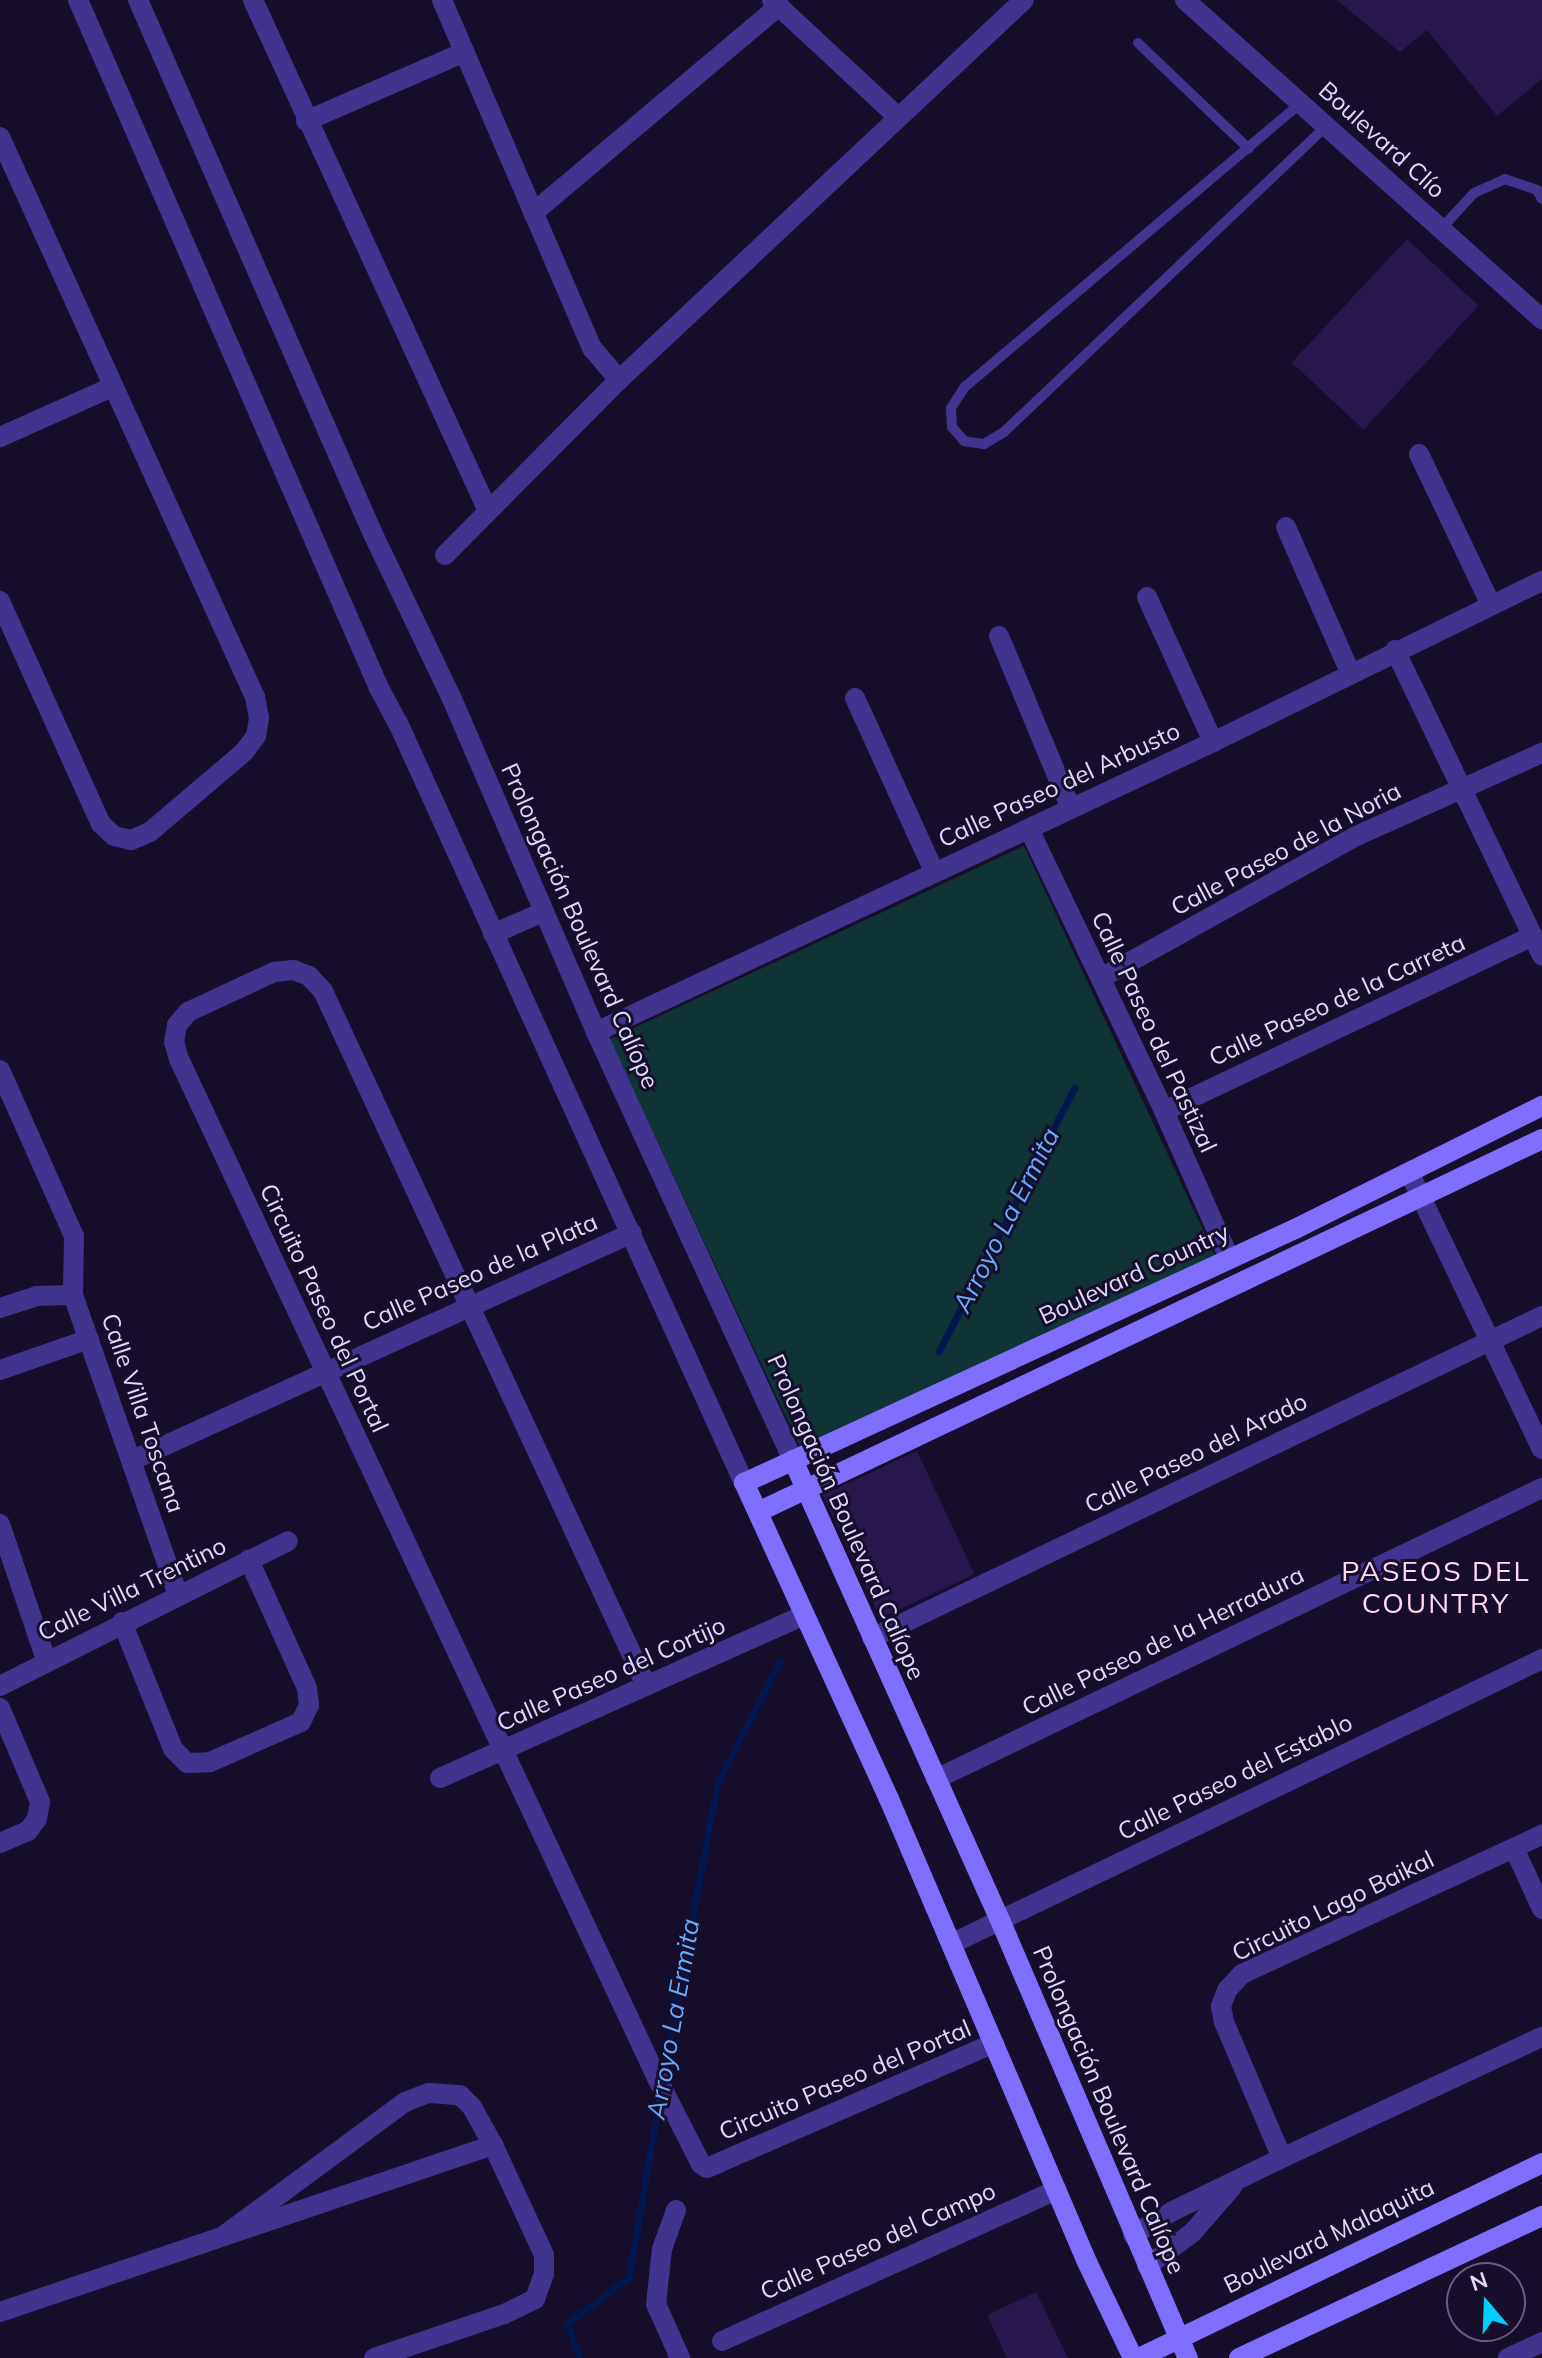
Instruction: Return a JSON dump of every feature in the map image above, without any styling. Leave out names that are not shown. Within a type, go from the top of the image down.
[{"type":"street","points":[[78,0],[379,688],[398,723],[758,1512],[1133,2358]]},
{"type":"street","name":"Prolongación Boulevard Calíope","points":[[138,0],[379,547],[452,699],[596,1032],[1000,1920],[1188,2358]]},
{"type":"street","points":[[253,0],[306,121],[488,511]]},
{"type":"street","points":[[442,0],[592,348],[619,380]]},
{"type":"street","name":"Boulevard Clío","points":[[1185,0],[1542,319]]},
{"type":"street","points":[[445,555],[619,380],[1021,1]]},
{"type":"street","points":[[533,213],[776,3],[897,116]]},
{"type":"street","points":[[306,121],[465,52]]},
{"type":"street","points":[[0,137],[255,697],[259,718],[256,736],[244,752],[150,832],[131,840],[114,836],[101,824],[0,601]]},
{"type":"street","points":[[0,437],[112,387]]},
{"type":"street","points":[[1419,454],[1491,605]]},
{"type":"street","points":[[1286,527],[1350,672]]},
{"type":"street","name":"Calle Paseo del Arbusto","points":[[596,1032],[1213,742],[1350,672],[1542,581]]},
{"type":"street","points":[[1147,597],[1213,742]]},
{"type":"street","points":[[999,636],[1071,809]]},
{"type":"street","points":[[1395,650],[1542,955]]},
{"type":"street","points":[[855,698],[934,871]]},
{"type":"street","name":"Calle Paseo de la Noria","points":[[1101,978],[1354,837],[1542,753]]},
{"type":"street","name":"Calle Paseo del Pastizal","points":[[1029,829],[1164,1111],[1229,1258]]},
{"type":"street","points":[[493,934],[543,912]]},
{"type":"street","name":"Calle Paseo de la Carreta","points":[[1164,1111],[1533,936]]},
{"type":"street","name":"Circuito Paseo del Portal","points":[[646,1685],[323,991],[309,976],[293,970],[274,972],[188,1012],[177,1025],[174,1042],[179,1059],[694,2154],[707,2168],[994,2043]]},
{"type":"street","points":[[0,1070],[74,1236],[73,1295],[37,1296],[0,1308]]},
{"type":"street","name":"Boulevard Country","points":[[744,1483],[1229,1258],[1542,1106]]},
{"type":"street","points":[[758,1512],[1542,1139]]},
{"type":"street","points":[[1409,1172],[1542,1449]]},
{"type":"street","name":"Calle Paseo de la Plata","points":[[133,1460],[632,1233]]},
{"type":"street","name":"Calle Villa Toscana","points":[[73,1295],[178,1594]]},
{"type":"street","name":"Calle Paseo del Arado","points":[[872,1638],[1542,1316]]},
{"type":"street","points":[[0,1370],[89,1339]]},
{"type":"street","name":"Calle Paseo de la Herradura","points":[[936,1779],[1542,1488]]},
{"type":"street","points":[[0,1524],[46,1660]]},
{"type":"street","name":"Calle Villa Trentino","points":[[0,1686],[46,1660],[288,1541]]},
{"type":"street","points":[[122,1622],[173,1749],[187,1763],[210,1762],[301,1722],[309,1705],[307,1688],[249,1560]]},
{"type":"street","name":"Calle Paseo del Cortijo","points":[[440,1778],[803,1616]]},
{"type":"street","name":"Calle Paseo del Establo","points":[[951,1944],[1542,1659]]},
{"type":"street","points":[[0,1708],[40,1802],[37,1819],[28,1831],[0,1843]]},
{"type":"street","name":"Circuito Lago Baikal","points":[[1282,2158],[1224,2022],[1221,2006],[1227,1990],[1242,1974],[1542,1835]]},
{"type":"street","points":[[1514,1848],[1542,1909]]},
{"type":"street","points":[[1133,2235],[1173,2211],[1282,2158],[1542,2037]]},
{"type":"street","points":[[226,2234],[405,2102],[429,2093],[460,2095],[472,2107],[493,2145],[544,2255],[544,2274],[535,2299],[504,2314],[374,2358]]},
{"type":"street","points":[[0,2312],[493,2145]]},
{"type":"street","name":"Boulevard Malaquita","points":[[1139,2358],[1542,2163]]},
{"type":"street","points":[[1147,2266],[1192,2233],[1237,2181]]},
{"type":"street","name":"Calle Paseo del Campo","points":[[722,2341],[1056,2190]]},
{"type":"street","points":[[676,2210],[662,2249],[656,2304],[680,2358]]},
{"type":"street","points":[[1239,2358],[1542,2216]]},
{"type":"street","points":[[1508,2358],[1542,2342]]},
{"type":"lane","points":[[1138,43],[1249,149]]},
{"type":"lane","points":[[1302,102],[964,388],[951,408],[952,427],[964,441],[984,444],[1004,432],[1327,125]]},
{"type":"lane","points":[[1441,229],[1474,193],[1505,179],[1537,190],[1542,199]]},
{"type":"green space","points":[[1024,846],[1215,1257],[801,1450],[610,1039]]},
{"type":"building","points":[[1337,0],[1542,0],[1542,79],[1497,116],[1427,30],[1400,52]]},
{"type":"building","points":[[1407,239],[1479,306],[1363,429],[1292,363]]},
{"type":"building","points":[[917,1451],[974,1574],[880,1618],[823,1495]]},
{"type":"building","points":[[1036,2292],[1068,2358],[1007,2358],[987,2315]]},
{"type":"waterway","name":"Arroyo La Ermita","points":[[939,1351],[1074,1088]]},
{"type":"waterway","name":"Arroyo La Ermita","points":[[662,2077],[718,1782],[779,1663]]},
{"type":"waterway","name":"Arroyo La Ermita","points":[[579,2358],[567,2324],[629,2277],[660,2093]]},
{"type":"district","name":"PASEOS DEL COUNTRY","points":[[1436,1587]]}]
